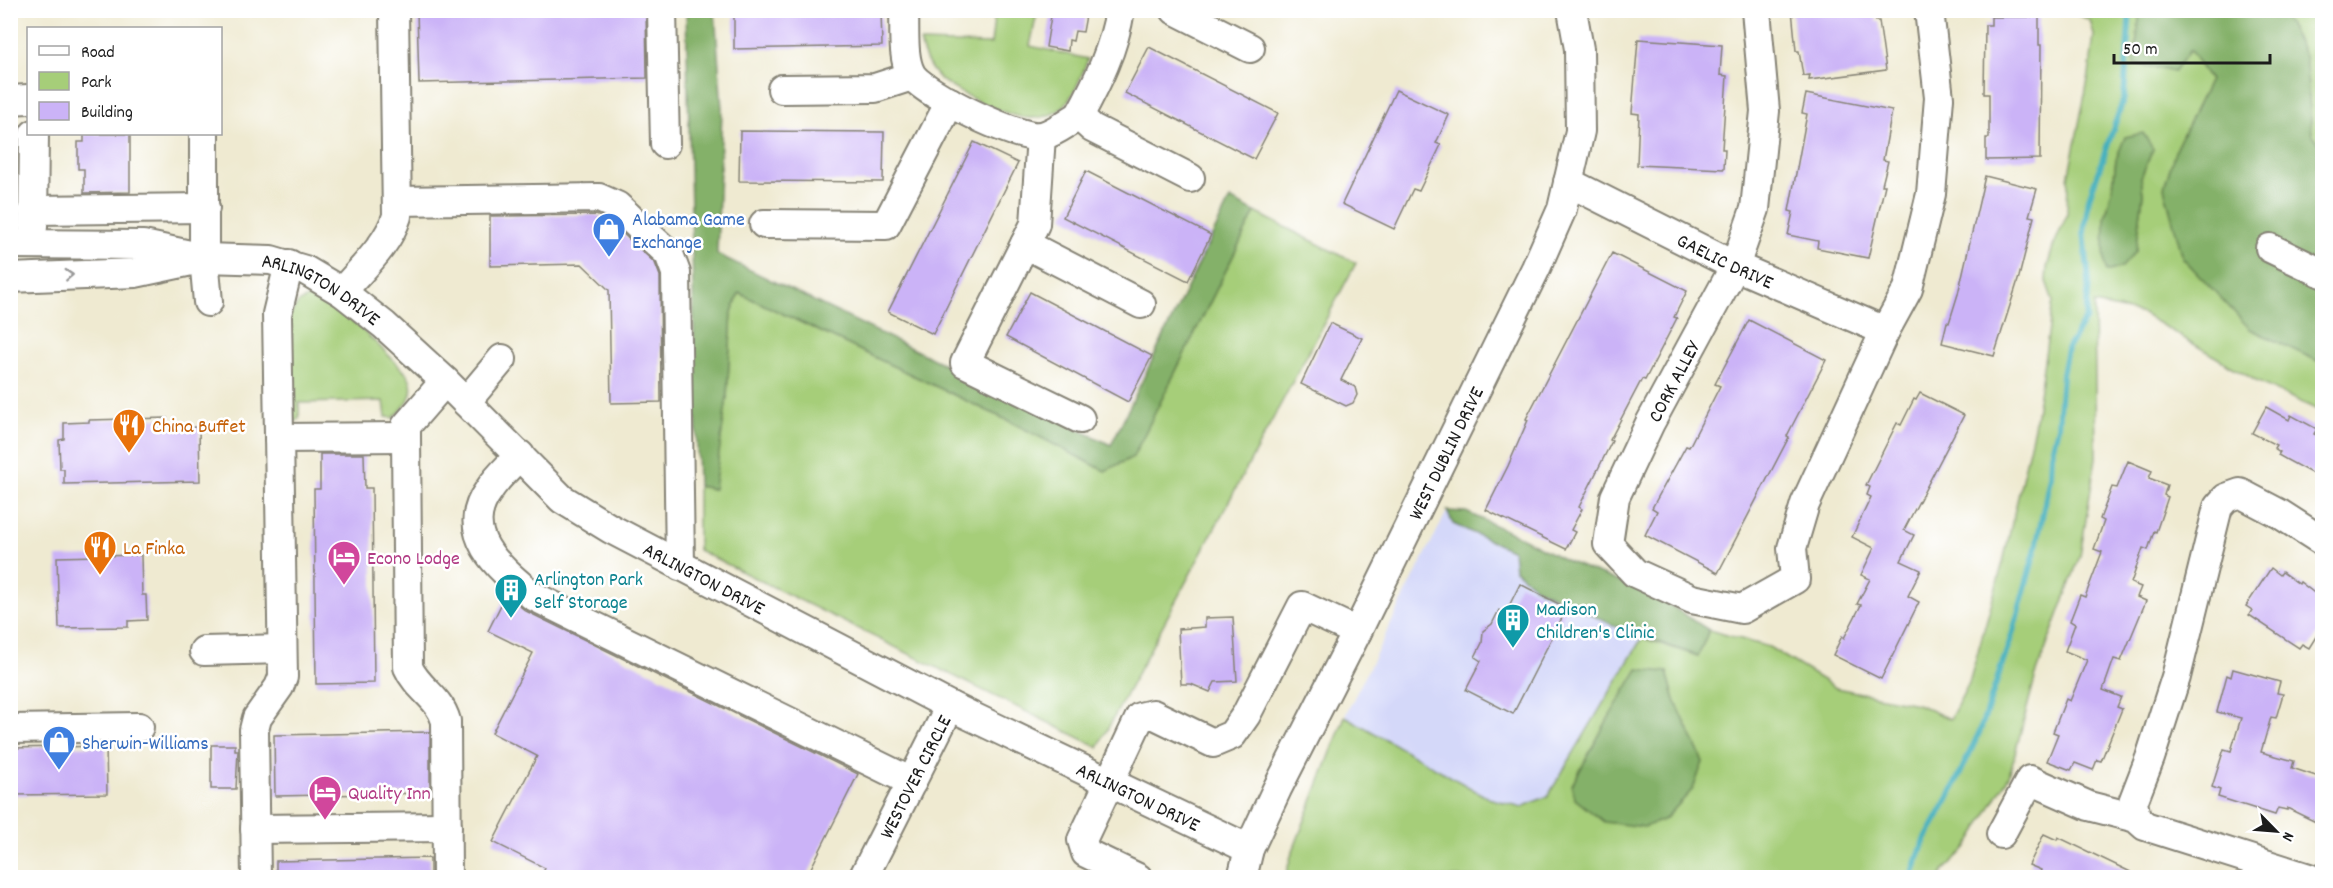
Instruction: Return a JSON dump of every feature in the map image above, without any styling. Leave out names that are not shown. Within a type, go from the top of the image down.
[{"type":"street","points":[[342,292],[394,226],[397,216],[394,10]]},
{"type":"street","points":[[662,10],[664,144]]},
{"type":"street","points":[[904,10],[906,61],[912,76],[950,102],[1014,132],[1041,136],[1079,116],[1099,80],[1117,29],[1120,10]]},
{"type":"street","points":[[1175,10],[1250,48]]},
{"type":"street","name":"WEST DUBLIN DRIVE","points":[[1242,878],[1249,849],[1277,789],[1536,268],[1562,209],[1580,131],[1579,49],[1572,10]]},
{"type":"street","name":"CORK ALLEY","points":[[1756,10],[1765,111],[1755,209],[1735,266],[1650,423],[1615,497],[1608,544],[1635,573],[1692,599],[1742,609],[1795,579],[1792,548],[1805,504],[1885,331]]},
{"type":"street","points":[[1885,331],[1908,289],[1931,194],[1939,98],[1929,10]]},
{"type":"street","points":[[782,89],[875,88],[912,76]]},
{"type":"street","points":[[10,100],[27,99]]},
{"type":"street","points":[[764,224],[886,225],[950,102]]},
{"type":"street","points":[[1079,116],[1092,128],[1190,177]]},
{"type":"street","points":[[22,244],[33,210],[34,135]]},
{"type":"street","points":[[204,135],[204,258],[208,302]]},
{"type":"street","points":[[1041,136],[1035,224],[965,363],[1080,419]]},
{"type":"street","name":"GAELIC DRIVE","points":[[1568,182],[1735,266],[1885,331]]},
{"type":"street","points":[[398,201],[599,198],[616,206],[669,254],[676,273],[680,566]]},
{"type":"street","points":[[33,210],[205,208]]},
{"type":"street","name":"ARLINGTON DRIVE","points":[[22,244],[143,245],[204,258],[252,258],[288,264],[324,280],[384,325],[445,381],[562,499],[611,530],[950,706],[1249,849]]},
{"type":"street","points":[[1025,244],[1141,304]]},
{"type":"street","points":[[2270,248],[2322,273]]},
{"type":"street","name":"ARLINGTON DRIVE","points":[[10,278],[135,273],[204,258]]},
{"type":"street","points":[[256,878],[254,730],[257,718],[281,682],[277,314],[288,264]]},
{"type":"street","points":[[466,402],[502,359]]},
{"type":"street","points":[[445,381],[406,426],[406,437],[408,667],[417,684],[438,701],[446,721],[447,878]]},
{"type":"street","points":[[279,438],[406,437]]},
{"type":"street","points":[[520,455],[488,490],[478,519],[478,532],[496,564],[533,596],[912,782]]},
{"type":"street","points":[[2136,818],[2133,802],[2176,677],[2218,507],[2226,498],[2240,493],[2280,514],[2322,541]]},
{"type":"street","points":[[1138,878],[1086,853],[1082,840],[1140,717],[1153,714],[1213,743],[1232,735],[1246,716],[1302,606],[1357,632]]},
{"type":"street","points":[[204,651],[282,649]]},
{"type":"street","name":"WESTOVER CIRCLE","points":[[863,878],[950,706]]},
{"type":"street","points":[[10,729],[139,727]]},
{"type":"street","points":[[2001,834],[2030,780],[2089,806],[2136,818],[2145,826],[2309,878]]},
{"type":"street","points":[[255,829],[447,827]]},
{"type":"shaded area","points":[[1447,511],[1454,524],[1513,551],[1515,570],[1535,587],[1642,638],[1548,796],[1521,807],[1488,798],[1345,716]]},
{"type":"green space","points":[[686,11],[715,11],[722,109],[717,254],[1111,445],[1230,199],[1255,212],[1133,457],[1105,471],[1011,422],[739,293],[732,312],[727,397],[714,489],[698,486]]},
{"type":"green space","points":[[995,11],[1037,13],[1030,46],[1088,59],[1071,97],[1060,109],[1049,115],[1034,118],[1010,114],[981,103],[954,88],[936,75],[930,67],[920,42],[991,44]]},
{"type":"green space","points":[[2069,11],[2140,11],[2134,64],[2190,50],[2210,80],[2176,148],[2250,329],[2322,363],[2322,412],[2258,382],[2143,314],[2094,304],[2096,458],[2080,556],[2035,678],[2009,776],[1966,849],[1945,869],[1941,877],[1285,878],[1291,856],[1345,716],[1488,798],[1522,807],[1548,796],[1642,638],[1698,656],[1709,630],[1769,647],[1836,688],[1917,704],[1950,719],[1969,683],[2003,562],[2034,427],[2053,301],[2046,281],[2047,268],[2053,247],[2067,215],[2068,178],[2089,75],[2094,35],[2090,20]],"holes":[[[2153,149],[2141,177],[2143,194],[2136,251],[2105,218],[2113,187],[2116,159]],[[1667,672],[1675,700],[1703,762],[1692,789],[1665,819],[1572,785],[1609,717]]]},
{"type":"green space","points":[[2140,11],[2281,11],[2305,55],[2312,134],[2322,146],[2322,363],[2250,329],[2183,258],[2164,188],[2176,148],[2210,80],[2190,50],[2174,72],[2134,64]]},
{"type":"green space","points":[[2281,11],[2322,11],[2322,146],[2312,134],[2305,55]]},
{"type":"green space","points":[[2143,133],[2153,149],[2141,177],[2143,194],[2136,251],[2122,267],[2106,272],[2105,218],[2113,187],[2116,159],[2125,137]]},
{"type":"green space","points":[[1255,212],[1356,263],[1098,747],[698,550],[698,486],[713,489],[727,397],[732,312],[739,293],[1011,422],[1105,471],[1133,457]]},
{"type":"green space","points":[[309,297],[320,300],[347,317],[408,375],[412,388],[409,399],[393,418],[386,417],[384,401],[299,403],[299,418],[296,421],[293,419],[289,317],[298,303]]},
{"type":"green space","points":[[1447,511],[1466,512],[1567,561],[1657,597],[1709,630],[1698,656],[1621,629],[1535,587],[1515,570],[1513,551],[1453,524]]},
{"type":"green space","points":[[1638,669],[1667,672],[1675,700],[1703,762],[1693,789],[1665,819],[1644,827],[1604,822],[1575,799],[1572,785]]},
{"type":"building","points":[[417,10],[646,10],[647,78],[419,83]]},
{"type":"building","points":[[734,10],[881,10],[882,46],[734,49]]},
{"type":"building","points":[[1052,10],[1087,10],[1083,32],[1075,31],[1073,41],[1069,40],[1068,51],[1046,47]]},
{"type":"building","points":[[1792,10],[1875,10],[1876,21],[1879,21],[1886,70],[1809,80],[1810,75],[1803,76],[1799,51],[1796,51]]},
{"type":"building","points":[[1991,17],[2039,17],[2039,45],[2041,45],[2040,159],[1986,160],[1986,138],[1989,138],[1989,94],[1984,94],[1985,25],[1991,25]]},
{"type":"building","points":[[1638,39],[1722,45],[1720,75],[1727,76],[1722,149],[1725,149],[1724,169],[1637,165],[1639,114],[1632,113]]},
{"type":"building","points":[[1149,47],[1278,113],[1254,159],[1125,93]]},
{"type":"building","points":[[1396,90],[1449,115],[1436,143],[1441,145],[1419,191],[1413,189],[1394,229],[1342,204]]},
{"type":"building","points":[[1806,94],[1892,111],[1883,160],[1888,161],[1882,185],[1885,185],[1868,258],[1817,248],[1818,241],[1788,235],[1793,212],[1789,211],[1807,114],[1802,113]]},
{"type":"building","points":[[740,131],[884,132],[883,182],[739,181]]},
{"type":"building","points":[[84,135],[130,135],[130,192],[84,193],[84,169],[78,169],[78,142],[84,142]]},
{"type":"building","points":[[974,142],[1018,163],[933,334],[888,312]]},
{"type":"building","points":[[1086,171],[1211,235],[1188,281],[1063,217]]},
{"type":"building","points":[[1985,176],[2037,189],[2029,216],[2034,217],[2019,277],[1994,356],[1942,343],[1958,294]]},
{"type":"building","points":[[596,215],[608,220],[655,263],[660,276],[661,402],[611,403],[609,290],[582,264],[490,266],[490,216]]},
{"type":"building","points":[[1612,253],[1687,291],[1674,317],[1677,318],[1645,380],[1642,379],[1610,440],[1612,441],[1579,507],[1582,509],[1571,530],[1575,532],[1566,549],[1486,510],[1508,466],[1528,420],[1526,419]]},
{"type":"building","points":[[1030,292],[1152,356],[1128,402],[1006,337]]},
{"type":"building","points":[[1749,320],[1826,360],[1787,436],[1789,437],[1718,573],[1645,535],[1657,511],[1652,508],[1686,446],[1689,447],[1720,386],[1715,384]]},
{"type":"building","points":[[1330,323],[1362,338],[1341,380],[1355,387],[1357,395],[1353,403],[1346,406],[1301,384]]},
{"type":"building","points":[[1920,393],[1964,415],[1904,530],[1914,535],[1901,561],[1921,570],[1908,596],[1919,602],[1881,679],[1833,655],[1861,605],[1857,604],[1870,579],[1861,575],[1874,548],[1852,537],[1871,497],[1867,495],[1870,487],[1866,485],[1897,423],[1901,425],[1914,399],[1916,400]]},
{"type":"building","points":[[2266,407],[2289,420],[2291,415],[2317,429],[2314,434],[2322,438],[2322,479],[2278,455],[2280,452],[2274,448],[2276,445],[2252,433]]},
{"type":"building","name":"China Buffet","points":[[167,418],[167,428],[199,427],[200,481],[64,484],[64,469],[60,469],[59,440],[64,439],[64,423]]},
{"type":"building","name":"Econo Lodge","points":[[320,454],[364,454],[365,488],[372,488],[374,683],[316,684],[314,489],[320,489]]},
{"type":"building","points":[[2128,461],[2152,471],[2149,478],[2167,485],[2164,495],[2168,497],[2148,550],[2143,548],[2131,583],[2141,587],[2137,597],[2146,601],[2121,661],[2114,659],[2103,690],[2121,697],[2117,707],[2122,709],[2101,761],[2097,760],[2093,770],[2075,763],[2071,770],[2047,761],[2058,734],[2053,732],[2066,699],[2070,701],[2087,660],[2065,651],[2075,624],[2070,621],[2080,595],[2085,597],[2102,552],[2094,549],[2104,521],[2100,519],[2112,487],[2117,488]]},
{"type":"building","name":"La Finka","points":[[141,555],[142,595],[146,595],[147,620],[128,621],[128,627],[59,628],[57,557]]},
{"type":"building","points":[[2271,568],[2280,575],[2282,572],[2299,584],[2300,582],[2322,599],[2322,627],[2309,648],[2302,644],[2299,648],[2249,615],[2252,610],[2246,606]]},
{"type":"building","name":"Madison Children's Clinic","points":[[1520,584],[1567,608],[1513,714],[1466,690],[1481,661],[1475,657],[1482,643],[1483,631],[1492,624],[1499,610],[1505,614]]},
{"type":"building","points":[[506,595],[526,611],[858,774],[806,878],[541,878],[545,868],[493,842],[537,756],[492,733],[533,653],[488,631]]},
{"type":"building","points":[[1233,617],[1237,681],[1215,682],[1210,692],[1191,684],[1181,684],[1178,629],[1205,627],[1205,618]]},
{"type":"building","points":[[2233,669],[2280,682],[2277,693],[2283,694],[2276,718],[2271,717],[2261,752],[2294,761],[2292,768],[2322,778],[2322,825],[2287,808],[2287,810],[2278,808],[2275,815],[2218,797],[2220,790],[2212,787],[2224,749],[2231,751],[2241,718],[2217,712],[2227,675],[2231,677]]},
{"type":"building","name":"Quality Inn","points":[[430,732],[430,793],[275,796],[274,735]]},
{"type":"building","points":[[211,745],[235,745],[235,750],[238,750],[236,789],[211,789]]},
{"type":"building","name":"Sherwin-Williams","points":[[106,746],[107,794],[12,795],[11,748]]},
{"type":"building","points":[[2044,834],[2057,840],[2058,837],[2143,878],[2039,878],[2041,870],[2029,865]]},
{"type":"building","name":"Quality Inn","points":[[430,858],[430,878],[276,878],[276,861]]},
{"type":"waterway","points":[[1911,878],[1923,844],[1950,795],[1980,731],[2012,635],[2036,548],[2050,476],[2051,455],[2058,427],[2062,374],[2067,349],[2086,318],[2089,282],[2084,232],[2089,198],[2124,98],[2130,10]]},
{"type":"place","name":"Alabama Game Exchange","points":[[609,258]]},
{"type":"place","name":"China Buffet","points":[[129,454]]},
{"type":"place","name":"La Finka","points":[[100,576]]},
{"type":"place","name":"Econo Lodge","points":[[344,586]]},
{"type":"place","name":"Arlington Park Self Storage","points":[[511,619]]},
{"type":"place","name":"Madison Children's Clinic","points":[[1513,649]]},
{"type":"place","name":"Sherwin-Williams","points":[[59,771]]},
{"type":"place","name":"Quality Inn","points":[[325,821]]}]
